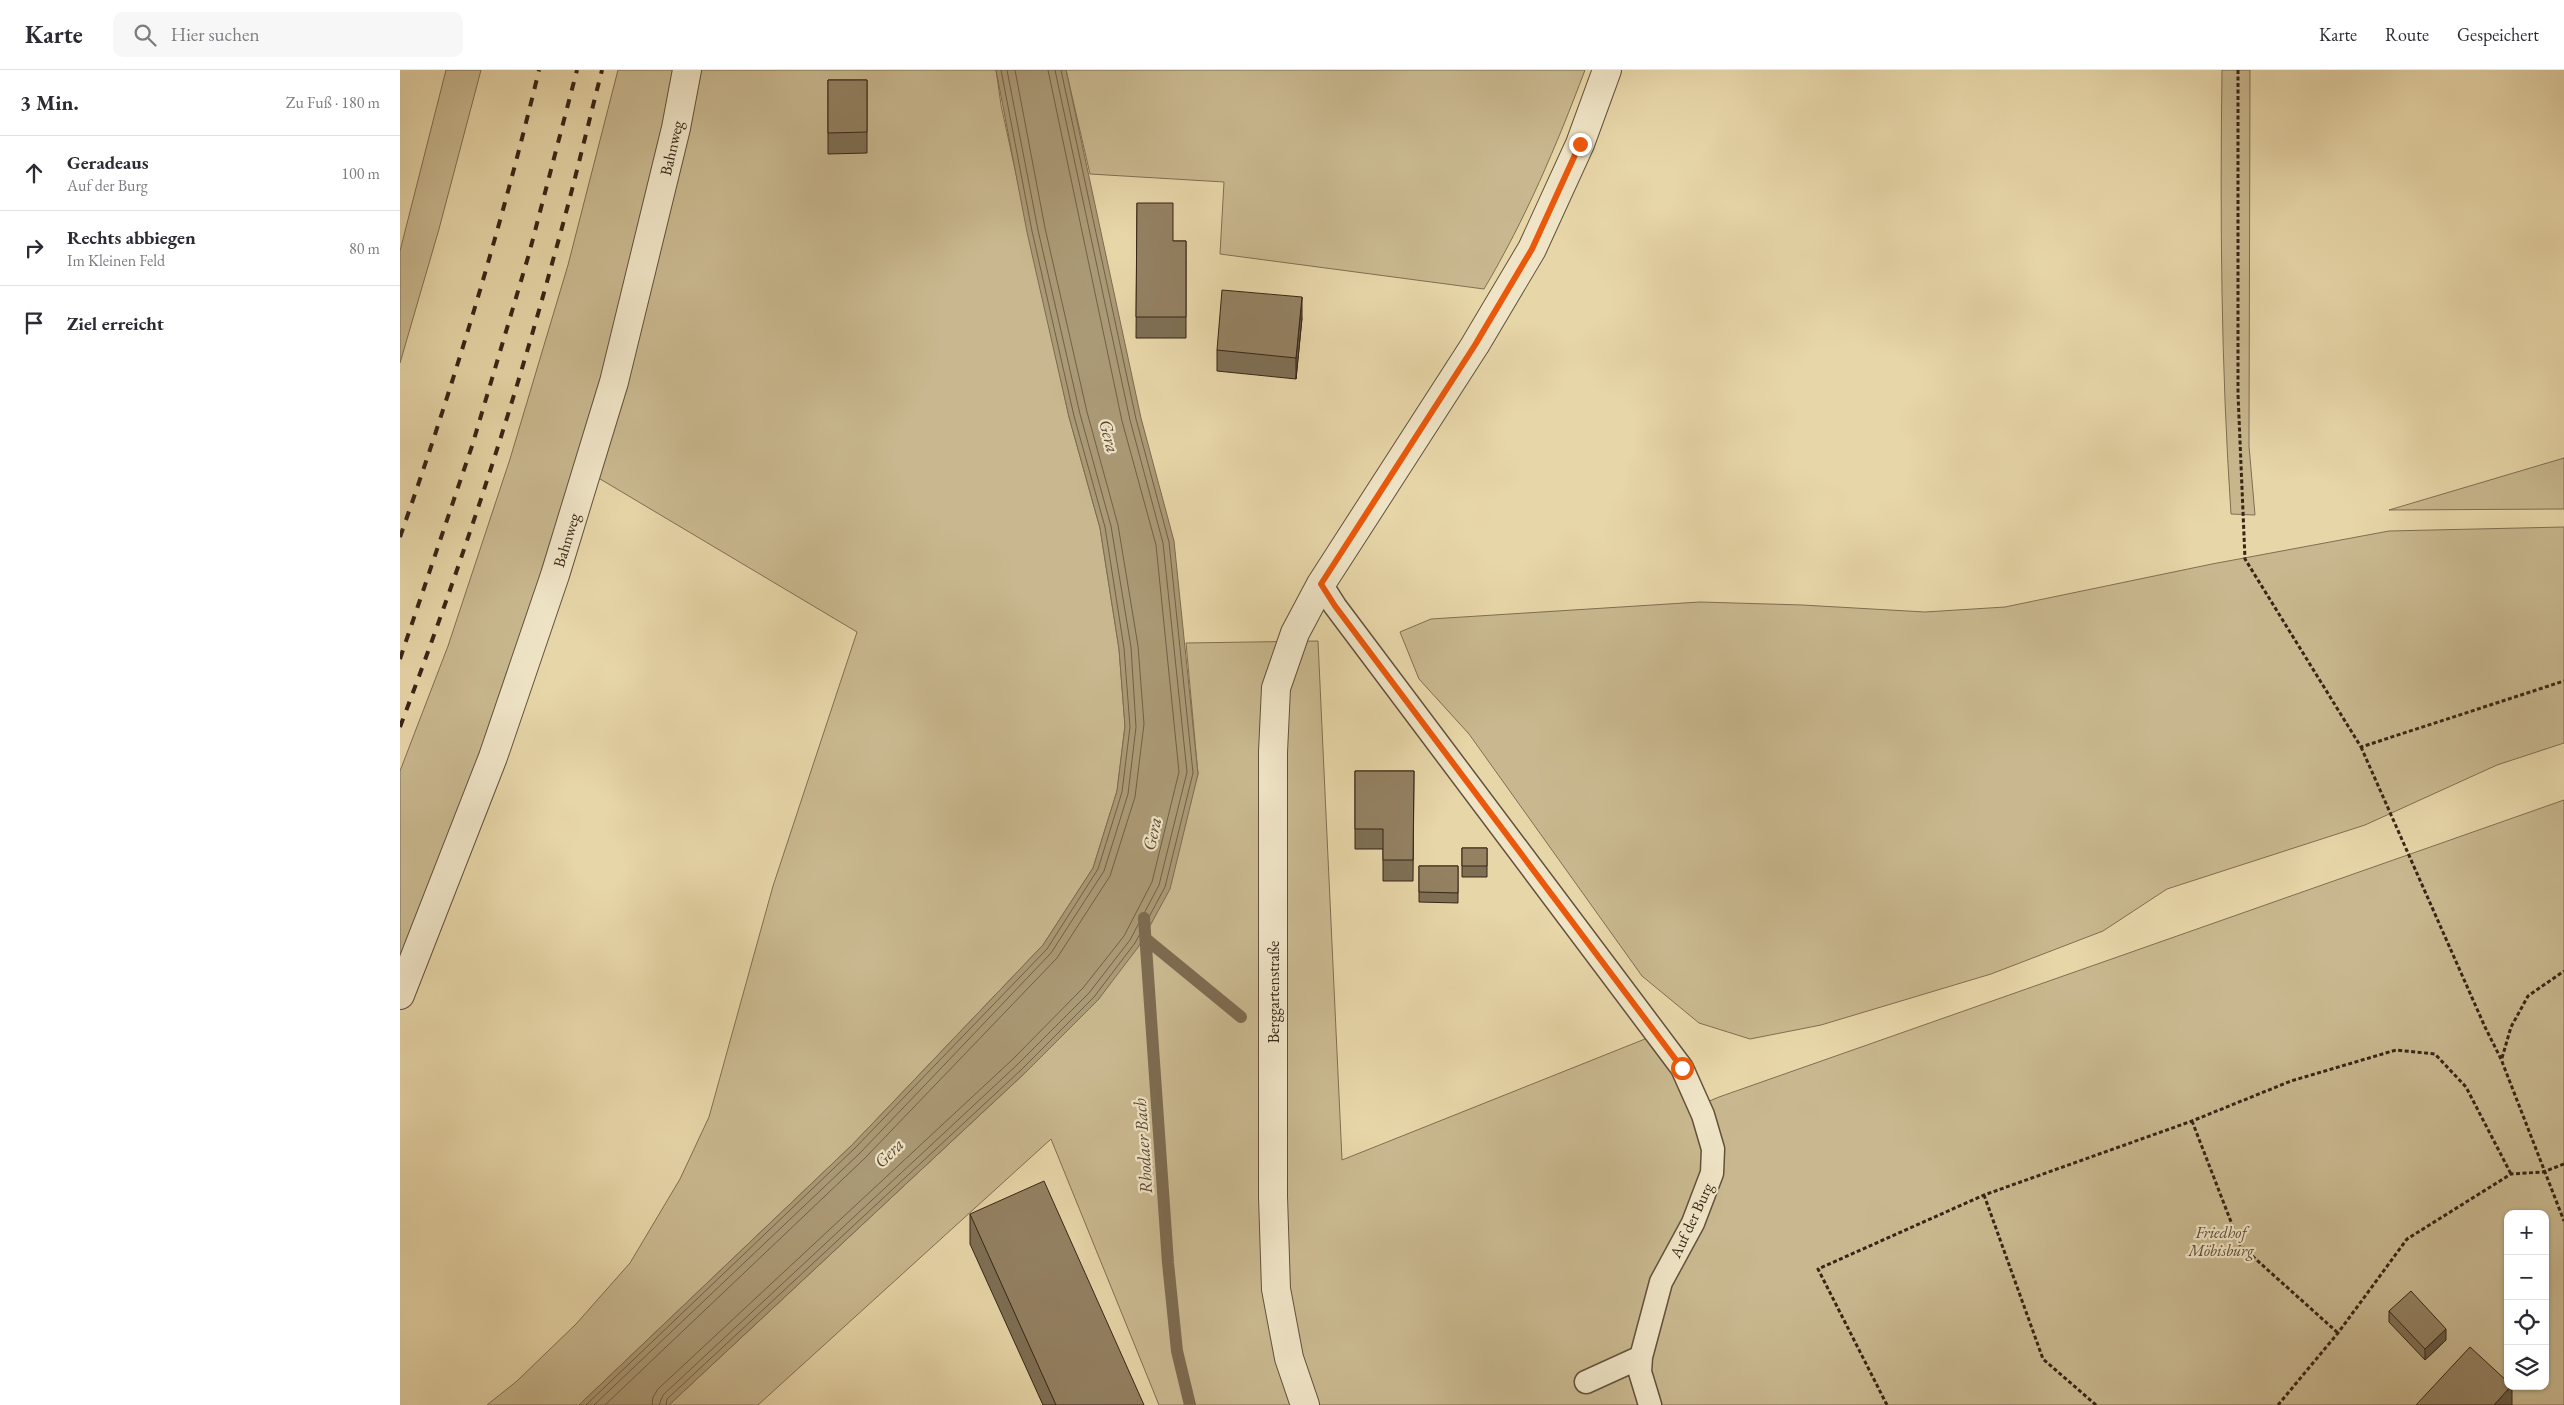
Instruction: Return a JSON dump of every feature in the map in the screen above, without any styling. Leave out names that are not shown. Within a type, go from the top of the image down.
[{"type":"street","name":"Bahnweg","points":[[400,995],[493,757],[558,566],[614,382],[676,128],[687,70]]},
{"type":"street","name":"Berggartenstraße","points":[[1305,1405],[1289,1358],[1276,1289],[1273,752],[1276,688],[1295,633],[1321,584],[1475,345],[1532,249],[1580,144],[1607,70]]},
{"type":"lane","name":"Auf der Burg","points":[[1321,584],[1335,606],[1682,1068],[1703,1115],[1713,1149],[1712,1173],[1693,1223],[1661,1282],[1641,1357],[1640,1372],[1650,1405]]},
{"type":"lane","points":[[1586,1382],[1641,1357]]},
{"type":"path","points":[[2238,70],[2238,394],[2245,559],[2361,747],[2485,1027],[2502,1059],[2543,1172],[2564,1221]]},
{"type":"path","points":[[2361,747],[2564,681]]},
{"type":"path","points":[[2502,1059],[2511,1027],[2528,996],[2564,971]]},
{"type":"path","points":[[1887,1405],[1818,1268],[1984,1195],[2192,1121],[2290,1081],[2396,1050],[2435,1054],[2466,1087],[2511,1174]]},
{"type":"path","points":[[2192,1121],[2240,1245],[2338,1333]]},
{"type":"path","points":[[2278,1405],[2338,1333],[2407,1239],[2511,1174],[2543,1172],[2564,1164]]},
{"type":"path","points":[[1984,1195],[2044,1358],[2096,1405]]},
{"type":"green space","points":[[446,70],[481,70],[439,229],[400,363],[400,251]]},
{"type":"green space","points":[[618,70],[996,70],[1001,105],[1069,417],[1100,528],[1119,649],[1125,726],[1117,791],[1093,868],[1043,945],[852,1145],[579,1405],[487,1405],[517,1381],[576,1324],[630,1263],[680,1179],[709,1117],[773,886],[857,632],[580,467],[547,572],[400,971],[400,771],[448,646],[510,459],[568,265]]},
{"type":"green space","points":[[1066,70],[1585,70],[1563,127],[1527,209],[1484,289],[1220,254],[1224,182],[1090,174]]},
{"type":"green space","points":[[2222,70],[2250,70],[2249,446],[2255,515],[2231,514],[2222,292]]},
{"type":"green space","points":[[2564,458],[2564,509],[2389,510]]},
{"type":"green space","points":[[2564,527],[2564,743],[2497,765],[2365,825],[2167,889],[2103,931],[1991,974],[1821,1025],[1750,1039],[1699,1023],[1642,976],[1469,734],[1419,679],[1400,632],[1431,619],[1700,602],[1802,605],[1925,612],[2005,607],[2212,564],[2389,531]]},
{"type":"green space","name":"Friedhof Möbisburg","points":[[1318,641],[1342,1160],[1650,1037],[1695,1107],[2564,800],[2564,1405],[1159,1405],[1051,1139],[758,1405],[669,1405],[1026,1072],[1098,1000],[1186,816],[1198,774],[1186,643]]},
{"type":"water","name":"Gera","points":[[996,70],[1066,70],[1141,418],[1174,541],[1198,774],[1170,889],[1139,946],[1098,1000],[1026,1072],[669,1405],[579,1405],[852,1145],[1043,945],[1093,868],[1117,791],[1125,726],[1119,649],[1100,528],[1069,417],[1027,232]]},
{"type":"building","points":[[828,80],[867,80],[867,132],[828,133]]},
{"type":"building","points":[[1137,203],[1173,203],[1173,241],[1186,241],[1186,317],[1136,317]]},
{"type":"building","points":[[1222,290],[1302,297],[1296,358],[1217,350]]},
{"type":"building","points":[[1355,771],[1414,771],[1413,860],[1383,860],[1383,829],[1355,829]]},
{"type":"building","points":[[1462,848],[1487,848],[1487,866],[1462,866]]},
{"type":"building","points":[[1419,866],[1458,866],[1458,893],[1419,892]]},
{"type":"building","points":[[1044,1181],[1144,1405],[1056,1405],[970,1214]]},
{"type":"building","points":[[2411,1291],[2446,1329],[2425,1349],[2389,1311]]},
{"type":"building","points":[[2470,1347],[2504,1378],[2504,1390],[2507,1390],[2494,1405],[2416,1405]]},
{"type":"waterway","name":"Rhodaer Bach","points":[[1144,918],[1168,1263],[1177,1351],[1190,1405]]},
{"type":"waterway","points":[[1146,939],[1241,1017]]},
{"type":"railway","points":[[400,537],[476,305],[509,188],[539,70]]},
{"type":"railway","points":[[400,659],[472,446],[529,254],[577,70]]},
{"type":"railway","points":[[400,727],[463,554],[501,437],[560,236],[602,70]]},
{"type":"route","points":[[1580,144],[1532,249],[1475,345],[1321,584],[1335,606],[1682,1068]]}]
